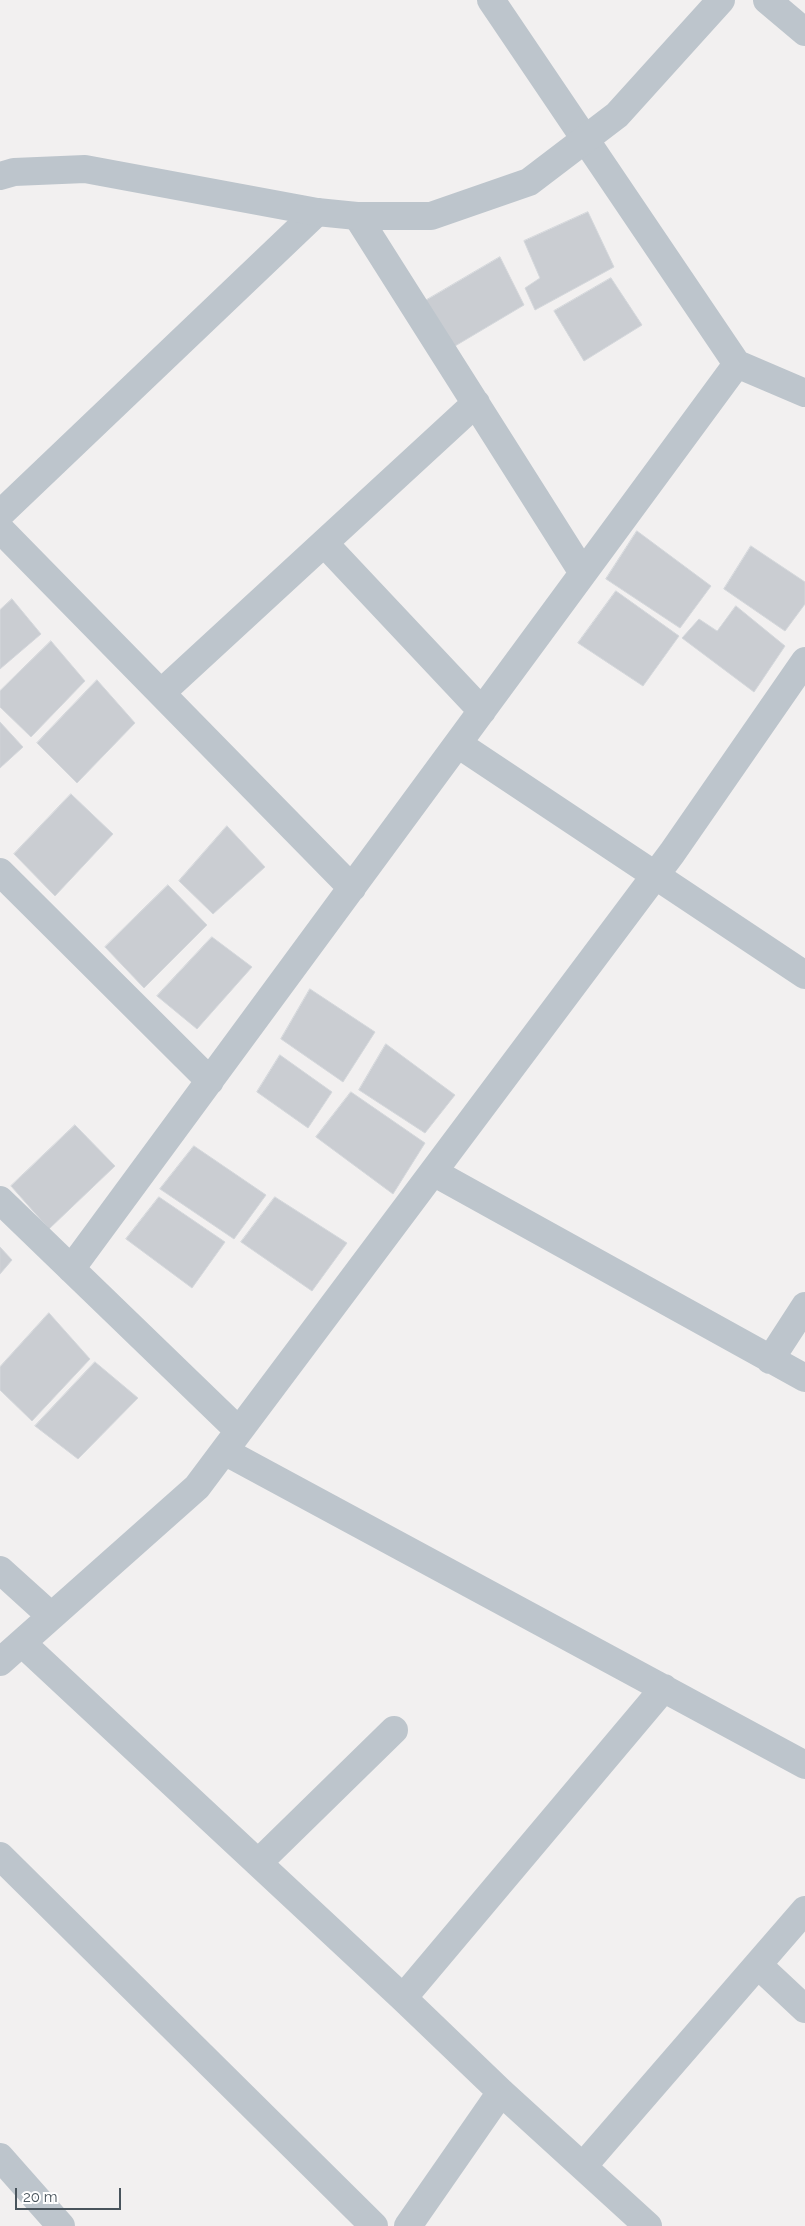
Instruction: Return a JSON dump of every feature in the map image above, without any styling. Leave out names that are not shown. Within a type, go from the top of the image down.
[{"type":"street","points":[[491,0],[737,364],[805,393]]},
{"type":"street","points":[[0,176],[14,172],[85,169],[317,212],[358,216],[430,216],[529,182],[617,115],[721,0]]},
{"type":"street","points":[[767,0],[805,32]]},
{"type":"street","points":[[0,514],[317,212]]},
{"type":"street","points":[[358,216],[584,573]]},
{"type":"street","points":[[72,1269],[737,364]]},
{"type":"street","points":[[161,693],[476,404]]},
{"type":"street","points":[[0,529],[352,888]]},
{"type":"street","points":[[324,544],[482,711]]},
{"type":"street","points":[[0,1662],[197,1487],[655,877],[805,661]]},
{"type":"street","points":[[458,744],[655,877],[805,975]]},
{"type":"street","points":[[0,872],[210,1082]]},
{"type":"street","points":[[433,1172],[805,1378]]},
{"type":"street","points":[[0,1200],[72,1269],[232,1441],[664,1688],[805,1765]]},
{"type":"street","points":[[770,1360],[805,1306]]},
{"type":"street","points":[[0,1570],[51,1616]]},
{"type":"street","points":[[22,1643],[403,1998],[501,2092],[648,2226]]},
{"type":"street","points":[[403,1998],[664,1688]]},
{"type":"street","points":[[258,1863],[394,1730]]},
{"type":"street","points":[[0,1856],[374,2226]]},
{"type":"street","points":[[584,2166],[805,1910]]},
{"type":"street","points":[[758,1965],[805,2009]]},
{"type":"street","points":[[408,2226],[501,2092]]},
{"type":"street","points":[[0,2157],[61,2226]]},
{"type":"building","points":[[588,212],[614,267],[535,310],[525,288],[540,278],[524,241]]},
{"type":"building","points":[[500,257],[524,305],[450,349],[425,301]]},
{"type":"building","points":[[611,278],[642,325],[584,361],[554,311]]},
{"type":"building","points":[[637,531],[711,586],[680,628],[606,579]]},
{"type":"building","points":[[751,546],[805,582],[805,604],[785,631],[724,589]]},
{"type":"building","points":[[616,591],[679,636],[643,686],[578,643]]},
{"type":"building","points":[[12,599],[41,634],[0,669],[0,610]]},
{"type":"building","points":[[736,606],[785,646],[754,692],[682,638],[699,619],[717,631]]},
{"type":"building","points":[[51,641],[85,681],[31,737],[0,707],[0,691]]},
{"type":"building","points":[[97,680],[135,723],[77,783],[37,743]]},
{"type":"building","points":[[0,722],[23,747],[0,768]]},
{"type":"building","points":[[71,794],[113,834],[55,896],[14,854]]},
{"type":"building","points":[[227,826],[265,867],[213,914],[179,881]]},
{"type":"building","points":[[168,885],[207,925],[144,988],[105,947]]},
{"type":"building","points":[[212,937],[252,967],[197,1029],[157,996]]},
{"type":"building","points":[[310,989],[375,1032],[343,1082],[281,1039]]},
{"type":"building","points":[[386,1044],[455,1095],[425,1133],[359,1090]]},
{"type":"building","points":[[280,1055],[332,1092],[308,1128],[257,1092]]},
{"type":"building","points":[[351,1092],[425,1143],[393,1194],[316,1137]]},
{"type":"building","points":[[75,1125],[115,1166],[49,1229],[11,1186]]},
{"type":"building","points":[[194,1146],[266,1195],[234,1239],[160,1189]]},
{"type":"building","points":[[159,1197],[225,1242],[192,1288],[126,1239]]},
{"type":"building","points":[[275,1197],[347,1243],[312,1291],[241,1242]]},
{"type":"building","points":[[0,1247],[12,1260],[0,1274]]},
{"type":"building","points":[[49,1313],[90,1359],[32,1421],[0,1390],[0,1367]]},
{"type":"building","points":[[95,1362],[138,1398],[78,1459],[35,1426]]}]
